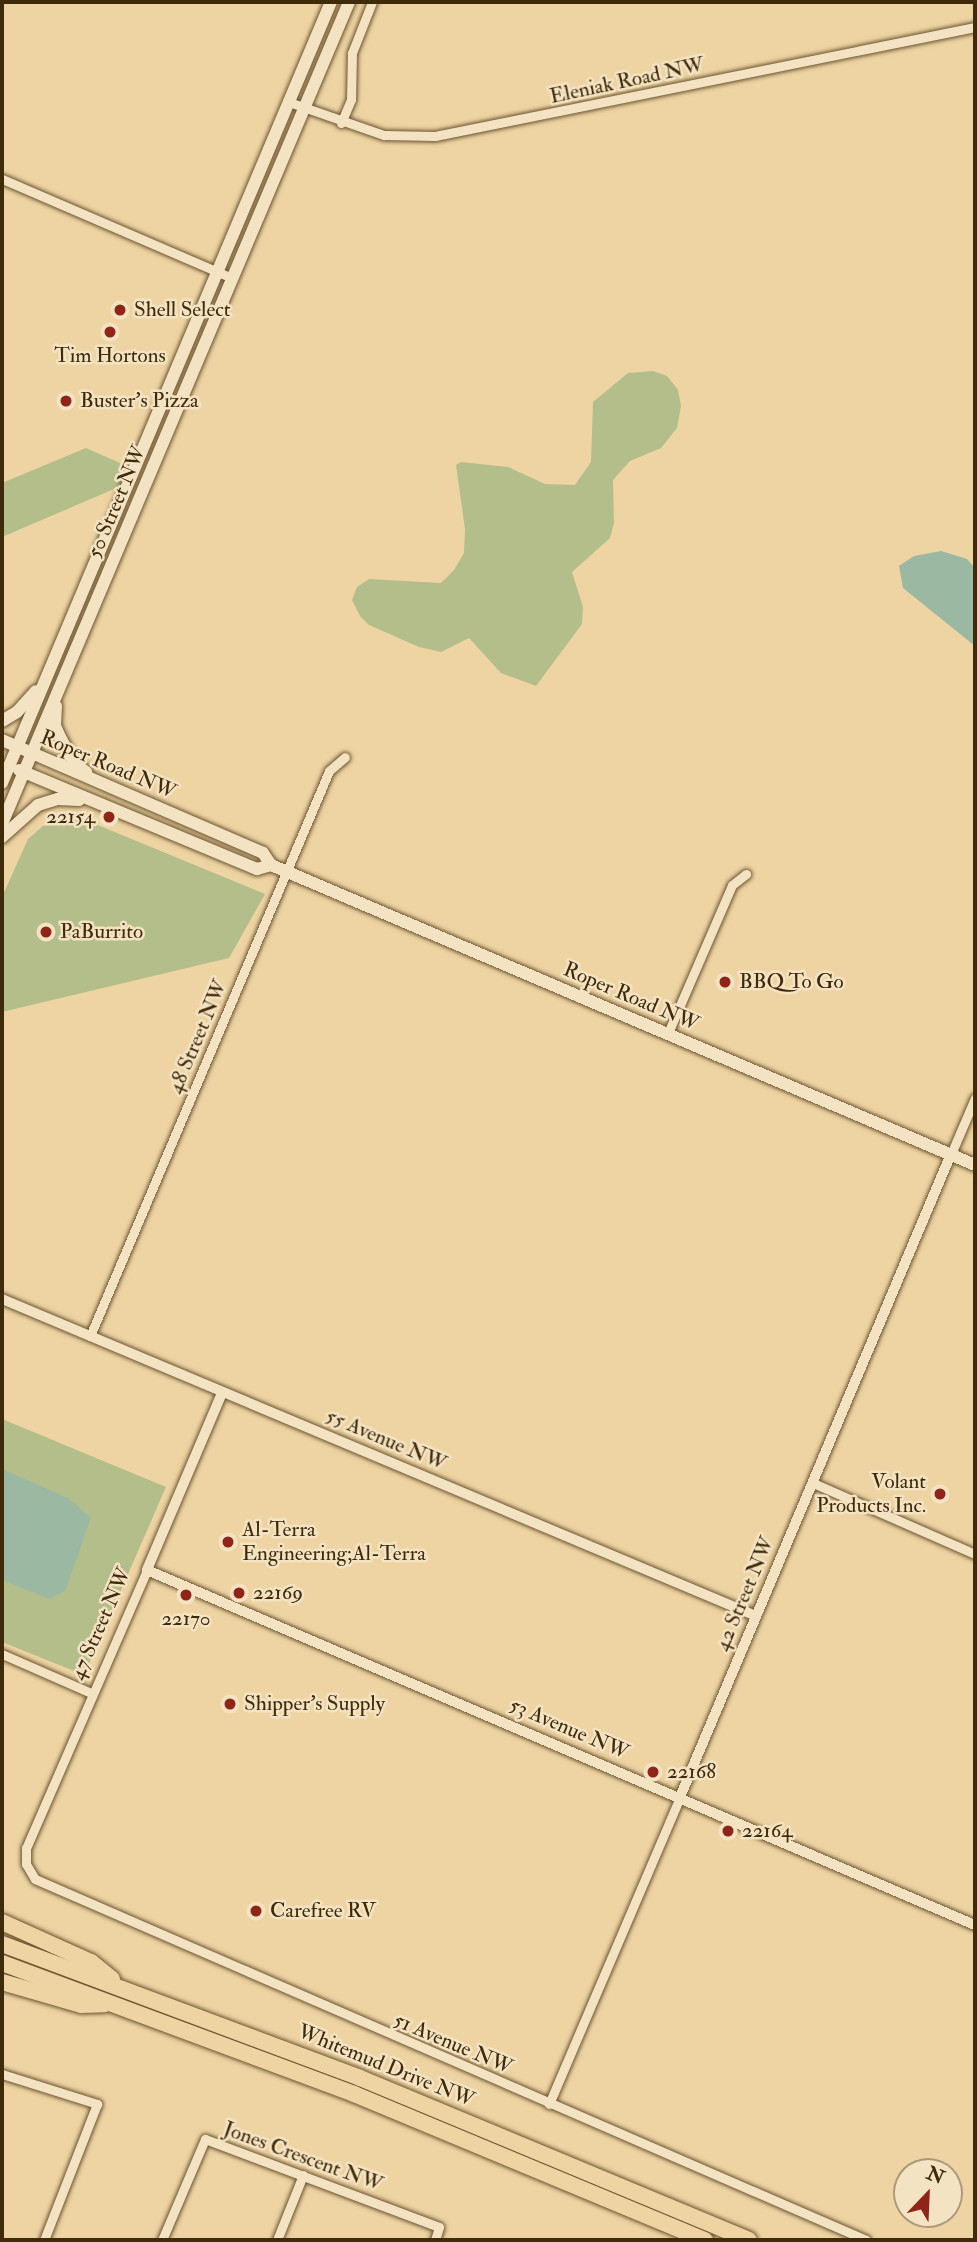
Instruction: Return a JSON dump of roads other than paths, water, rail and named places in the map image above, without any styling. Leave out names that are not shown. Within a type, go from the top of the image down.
[{"type":"highway","points":[[2,1922],[91,1962],[122,1987]]},
{"type":"highway","name":"Whitemud Drive NW","points":[[2,1944],[360,2078],[749,2240]]},
{"type":"highway","name":"Whitemud Drive NW","points":[[2,1963],[354,2094],[705,2240]]},
{"type":"highway","points":[[2,1982],[81,2005],[118,2004]]},
{"type":"main road","name":"50 Street NW","points":[[2,783],[6,764],[17,746],[331,2]]},
{"type":"main road","name":"50 Street NW","points":[[2,824],[349,2]]},
{"type":"main road","points":[[2,721],[23,706],[45,679]]},
{"type":"main road","points":[[59,688],[55,726],[75,764],[100,783]]},
{"type":"main road","name":"Roper Road NW","points":[[2,740],[263,853],[271,865],[975,1164]]},
{"type":"main road","name":"Roper Road NW","points":[[6,764],[257,869],[271,865]]},
{"type":"main road","points":[[2,837],[38,805],[58,799],[96,803]]},
{"type":"street","points":[[341,123],[351,100],[352,53],[372,2]]},
{"type":"street","name":"Eleniak Road NW","points":[[289,102],[341,123],[383,135],[466,132],[975,27]]},
{"type":"street","points":[[2,180],[232,278]]},
{"type":"street","name":"48 Street NW","points":[[90,1336],[329,771],[345,757]]},
{"type":"street","points":[[668,1033],[732,885],[746,874]]},
{"type":"street","name":"42 Street NW","points":[[549,2104],[975,1098]]},
{"type":"street","name":"55 Avenue NW","points":[[2,1299],[756,1616]]},
{"type":"street","name":"47 Street NW","points":[[30,1872],[26,1848],[222,1393]]},
{"type":"street","points":[[813,1483],[975,1554]]},
{"type":"street","name":"53 Avenue NW","points":[[146,1570],[975,1925]]},
{"type":"street","points":[[2,1654],[91,1693]]},
{"type":"street","name":"51 Avenue NW","points":[[30,1872],[55,1890],[866,2240]]},
{"type":"street","points":[[2,2074],[97,2104],[44,2240]]},
{"type":"street","name":"Jones Crescent NW","points":[[162,2240],[205,2139],[439,2227],[435,2240]]},
{"type":"street","points":[[277,2240],[303,2175]]},
{"type":"place","name":"Shell Select","points":[[120,310]]},
{"type":"place","name":"Tim Hortons","points":[[110,332]]},
{"type":"place","name":"Buster's Pizza","points":[[66,401]]},
{"type":"place","name":"22154","points":[[109,817]]},
{"type":"place","name":"PaBurrito","points":[[46,932]]},
{"type":"place","name":"BBQ To Go","points":[[725,982]]},
{"type":"place","name":"Volant Products Inc.","points":[[940,1494]]},
{"type":"place","name":"Al-Terra Engineering;Al-Terra","points":[[228,1542]]},
{"type":"place","name":"22169","points":[[239,1593]]},
{"type":"place","name":"22170","points":[[186,1595]]},
{"type":"place","name":"Shipper's Supply","points":[[230,1704]]},
{"type":"place","name":"22168","points":[[653,1772]]},
{"type":"place","name":"22164","points":[[728,1831]]},
{"type":"place","name":"Carefree RV","points":[[256,1911]]}]
